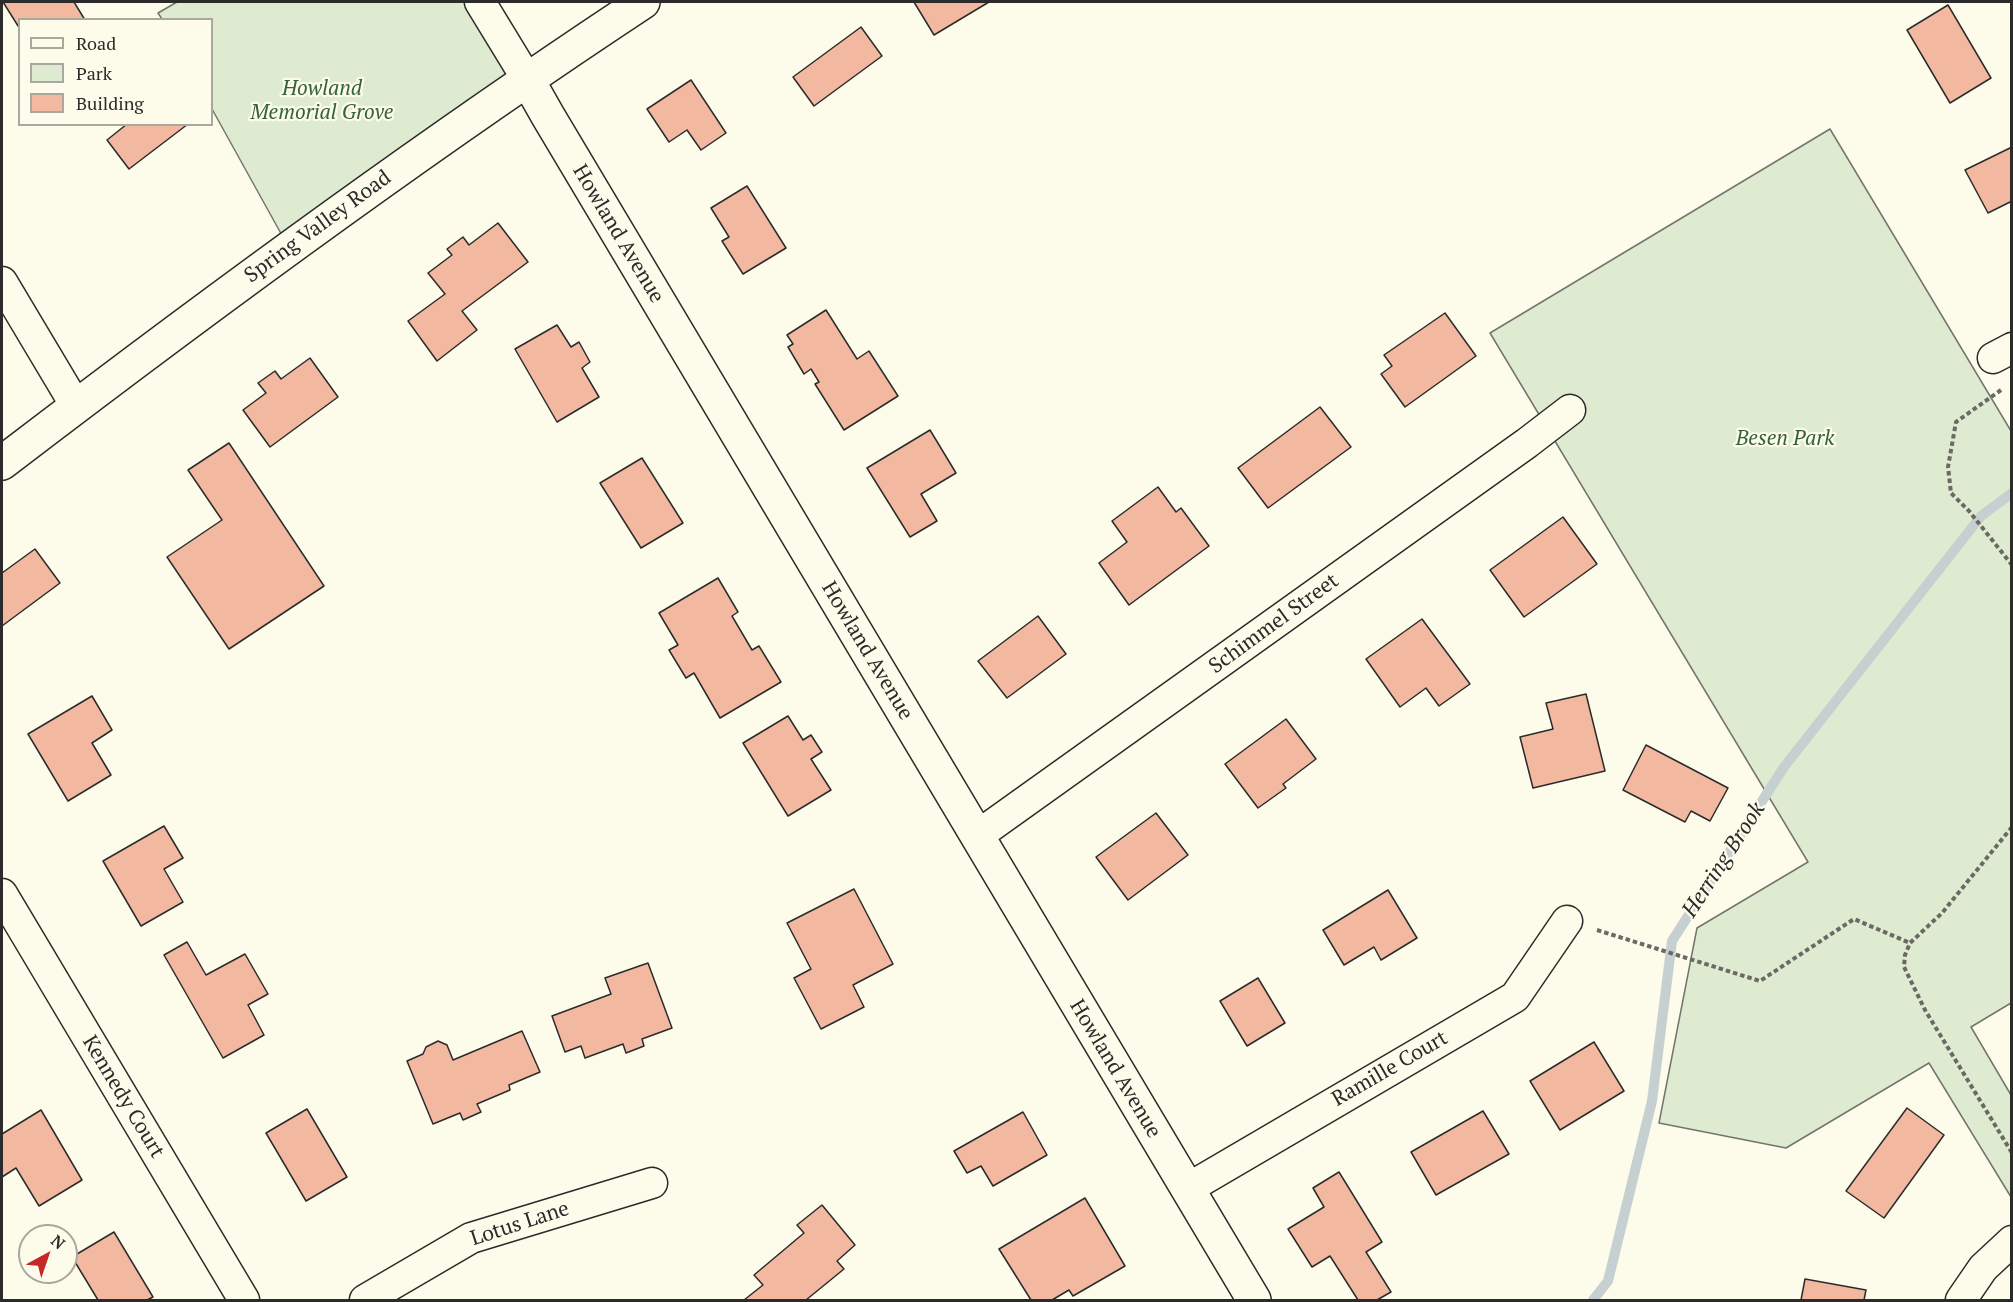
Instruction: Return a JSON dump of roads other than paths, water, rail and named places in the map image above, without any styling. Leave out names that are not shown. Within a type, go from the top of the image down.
[{"type":"street","name":"Howland Avenue","points":[[480,2],[1254,1300]]},
{"type":"street","name":"Spring Valley Road","points":[[2,463],[289,248],[527,79],[643,2]]},
{"type":"street","points":[[2,282],[76,406]]},
{"type":"street","name":"Schimmel Street","points":[[977,836],[1570,410]]},
{"type":"street","name":"Kennedy Court","points":[[2,894],[244,1300]]},
{"type":"street","name":"Ramille Court","points":[[1186,1189],[1515,997],[1567,921]]},
{"type":"street","name":"Lotus Lane","points":[[365,1300],[471,1238],[652,1183]]},
{"type":"street","points":[[1961,1300],[1983,1268],[2012,1241]]},
{"type":"waterway","name":"Herring Brook","points":[[1593,1300],[1608,1281],[1652,1101],[1672,941],[1784,767],[1981,516],[2012,493]]},
{"type":"park label","name":"Howland Memorial Grove","points":[[322,101]]},
{"type":"park label","name":"Besen Park","points":[[1785,439]]}]
